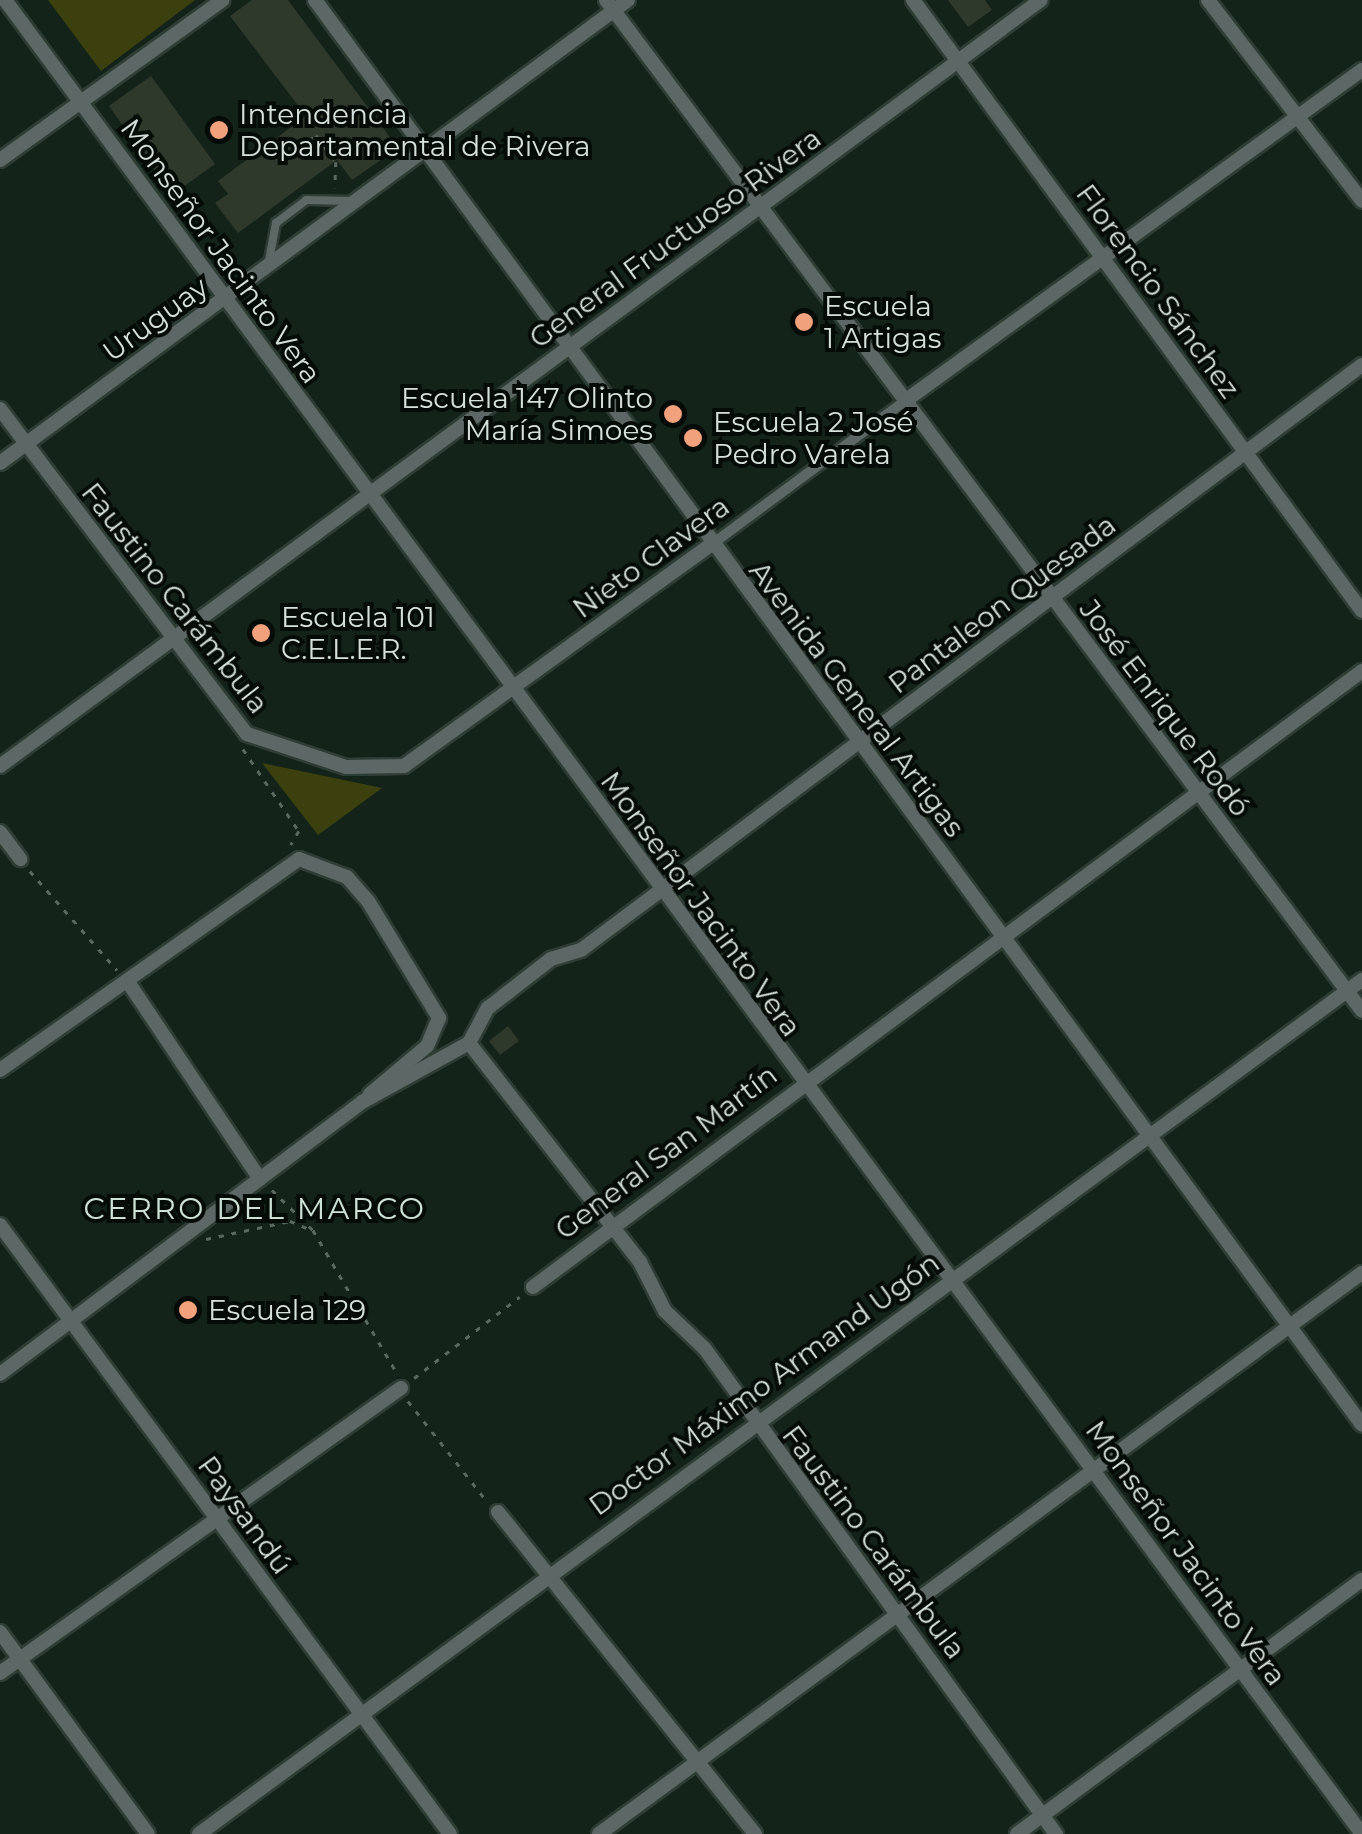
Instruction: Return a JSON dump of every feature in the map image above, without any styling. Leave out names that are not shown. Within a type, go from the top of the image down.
[{"type":"street","name":"Monseñor Jacinto Vera","points":[[6,0],[657,888],[1095,1469],[1362,1834]]},
{"type":"street","points":[[0,160],[224,0]]},
{"type":"street","name":"Avenida General Artigas","points":[[314,0],[710,546],[859,741],[1144,1136],[1362,1425]]},
{"type":"street","name":"Uruguay","points":[[0,463],[424,153],[610,5],[628,0]]},
{"type":"street","name":"Florencio Sánchez","points":[[913,0],[1362,610]]},
{"type":"street","name":"General Fructuoso Rivera","points":[[0,766],[371,497],[566,347],[1041,0]]},
{"type":"street","points":[[1208,0],[1362,202]]},
{"type":"street","name":"José Enrique Rodó","points":[[610,5],[1362,1011]]},
{"type":"street","name":"Nieto Clavera","points":[[346,767],[404,766],[1362,70]]},
{"type":"street","name":"Pantaleon Quesada","points":[[0,1374],[362,1102],[469,1042],[488,1008],[859,741],[1362,365]]},
{"type":"street","name":"Faustino Carámbula","points":[[0,410],[247,734],[346,767]]},
{"type":"street","name":"General San Martín","points":[[533,1286],[1362,671]]},
{"type":"street","points":[[0,832],[20,860]]},
{"type":"street","points":[[0,1070],[35,1037],[128,982],[299,859],[347,878],[368,901],[432,1006],[436,1036],[362,1102]]},
{"type":"street","name":"Doctor Máximo Armand Ugón","points":[[199,1834],[754,1421],[1362,980]]},
{"type":"street","points":[[128,982],[260,1179]]},
{"type":"street","name":"Faustino Carámbula","points":[[469,1042],[898,1614],[1056,1834]]},
{"type":"street","name":"Paysandú","points":[[0,1225],[450,1834]]},
{"type":"street","points":[[599,1834],[1362,1273]]},
{"type":"street","points":[[0,1673],[402,1388]]},
{"type":"street","points":[[498,1512],[553,1570],[755,1834]]},
{"type":"street","points":[[1017,1834],[1362,1580]]},
{"type":"street","points":[[0,1632],[148,1834]]},
{"type":"lane","points":[[268,268],[276,223],[306,200],[332,194],[356,202]]},
{"type":"path","points":[[299,150],[316,135],[340,177],[332,194]]},
{"type":"path","points":[[247,734],[242,753],[299,830],[290,847],[299,859]]},
{"type":"path","points":[[20,860],[128,982]]},
{"type":"path","points":[[260,1179],[313,1230],[328,1267],[390,1350],[402,1388],[436,1449],[498,1512]]},
{"type":"path","points":[[196,1243],[290,1221],[313,1230]]},
{"type":"path","points":[[402,1388],[533,1286]]},
{"type":"green space","points":[[48,0],[195,0],[101,71]]},
{"type":"green space","points":[[262,763],[382,788],[318,835]]},
{"type":"building","points":[[252,0],[288,0],[398,148],[352,180],[337,160],[238,233],[215,203],[228,194],[218,181],[306,116],[230,16]]},
{"type":"building","points":[[948,0],[985,0],[992,10],[968,27]]},
{"type":"building","points":[[151,76],[215,164],[172,195],[109,106]]},
{"type":"building","points":[[508,1026],[519,1041],[500,1055],[489,1041]]},
{"type":"place","name":"Intendencia Departamental de Rivera","points":[[219,130]]},
{"type":"place","name":"Escuela 1 Artigas","points":[[804,322]]},
{"type":"place","name":"Escuela 147 Olinto María Simoes","points":[[673,414]]},
{"type":"place","name":"Escuela 2 José Pedro Varela","points":[[693,438]]},
{"type":"place","name":"Escuela 101 C.E.L.E.R.","points":[[261,633]]},
{"type":"place","name":"Escuela 129","points":[[188,1310]]},
{"type":"district","name":"CERRO DEL MARCO","points":[[255,1209]]}]
